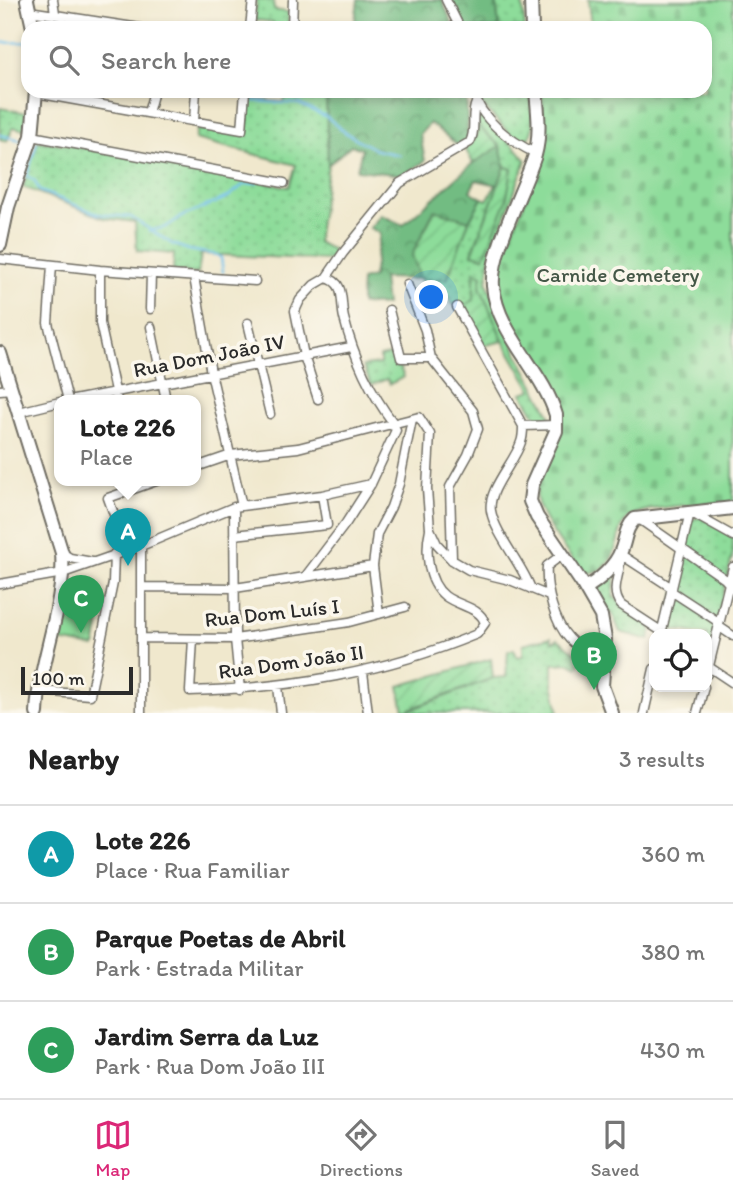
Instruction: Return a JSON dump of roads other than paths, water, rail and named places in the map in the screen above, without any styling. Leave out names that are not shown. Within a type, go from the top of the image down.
[{"type":"street","points":[[53,0],[55,13]]},
{"type":"street","points":[[251,21],[253,0]]},
{"type":"street","points":[[292,21],[293,0]]},
{"type":"street","points":[[446,0],[456,21]]},
{"type":"street","points":[[531,0],[532,21]]},
{"type":"street","points":[[28,6],[100,21]]},
{"type":"street","points":[[0,245],[8,207],[32,136],[35,98]]},
{"type":"street","points":[[89,98],[148,113],[242,130],[244,98]]},
{"type":"street","points":[[148,113],[152,98]]},
{"type":"street","points":[[194,121],[196,98]]},
{"type":"street","points":[[475,98],[499,129],[520,146],[535,153]]},
{"type":"street","points":[[537,98],[539,128],[535,153],[497,256],[493,286],[498,309],[554,409],[557,425],[532,485],[530,501],[537,517],[584,585],[604,627],[602,686],[612,713]]},
{"type":"street","points":[[318,398],[304,356],[295,311],[300,300],[314,285],[326,278],[342,253],[400,183],[470,142],[474,134],[473,110],[476,103]]},
{"type":"street","points":[[32,136],[284,183]]},
{"type":"street","points":[[0,259],[100,270],[255,281]]},
{"type":"street","points":[[52,265],[48,323],[67,395]]},
{"type":"street","points":[[100,270],[100,323],[116,395]]},
{"type":"street","points":[[150,309],[151,274]]},
{"type":"street","points":[[194,277],[211,373],[231,455],[238,506],[234,535],[235,639],[240,690]]},
{"type":"street","points":[[305,577],[346,523],[371,484],[396,430],[375,399],[351,346],[343,316],[341,287],[326,278]]},
{"type":"street","points":[[407,284],[425,330],[431,358],[473,411],[478,429],[468,455],[450,487],[452,560]]},
{"type":"street","points":[[457,307],[523,426],[521,442],[494,494],[490,510],[531,589]]},
{"type":"street","points":[[389,310],[401,358],[431,358]]},
{"type":"street","points":[[247,323],[270,414]]},
{"type":"street","points":[[151,327],[165,395]]},
{"type":"street","name":"Rua Dom João IV","points":[[120,395],[162,383],[351,346]]},
{"type":"street","points":[[0,354],[6,390],[19,412],[62,553],[63,572],[37,713]]},
{"type":"street","points":[[19,412],[54,403]]},
{"type":"street","points":[[201,465],[231,455],[298,448],[419,417],[430,434],[427,489],[430,529],[437,544],[452,560],[470,570],[510,580],[549,596]]},
{"type":"street","points":[[379,614],[373,566],[377,534],[399,484],[412,419]]},
{"type":"street","points":[[523,426],[557,425]]},
{"type":"street","points":[[0,584],[63,572],[141,546],[238,506],[322,495],[371,484]]},
{"type":"street","points":[[127,550],[107,498],[142,486]]},
{"type":"street","points":[[234,535],[327,525],[322,495]]},
{"type":"street","points":[[584,585],[596,582],[620,554],[627,527],[632,521],[643,517],[733,509]]},
{"type":"street","points":[[690,512],[733,536]]},
{"type":"street","points":[[662,629],[690,512]]},
{"type":"street","points":[[643,517],[642,521],[725,579],[731,586]]},
{"type":"street","name":"Rua Dom João II","points":[[193,639],[190,691],[278,686],[363,672],[477,634],[485,623],[479,613],[444,596],[439,589],[429,566],[430,529]]},
{"type":"street","points":[[141,546],[141,713]]},
{"type":"street","points":[[62,553],[69,558],[92,562]]},
{"type":"street","points":[[40,691],[90,695],[113,583],[114,554]]},
{"type":"street","points":[[563,554],[547,566],[549,596],[560,630],[587,653],[602,660]]},
{"type":"street","points":[[620,554],[717,621],[719,626],[733,636]]},
{"type":"street","points":[[620,554],[622,561],[615,589],[617,600],[655,629]]},
{"type":"street","points":[[141,587],[236,588],[373,566]]},
{"type":"street","points":[[712,655],[731,586],[733,566]]},
{"type":"street","name":"Rua Dom Luís I","points":[[141,638],[235,639],[349,622],[405,607]]},
{"type":"street","points":[[363,672],[368,713]]},
{"type":"street","points":[[712,673],[733,683]]},
{"type":"street","points":[[278,686],[281,713]]},
{"type":"street","points":[[644,713],[649,691]]},
{"type":"street","points":[[700,711],[703,692]]},
{"type":"waterway","points":[[0,43],[21,42]]},
{"type":"waterway","points":[[253,101],[299,104],[327,117],[346,133],[376,150],[400,155]]},
{"type":"waterway","points":[[0,135],[21,140]]},
{"type":"waterway","points":[[37,142],[27,176],[34,180],[40,191],[98,214],[131,217],[172,244],[217,255],[221,258],[223,272]]},
{"type":"waterway","points":[[149,231],[166,227],[181,217],[228,197],[243,185],[257,183]]},
{"type":"place","name":"Lote 226","points":[[128,566]]},
{"type":"place","name":"Jardim Serra da Luz","points":[[81,633]]},
{"type":"place","name":"Parque Poetas de Abril","points":[[594,690]]},
{"type":"park label","name":"Carnide Cemetery","points":[[618,275]]}]
